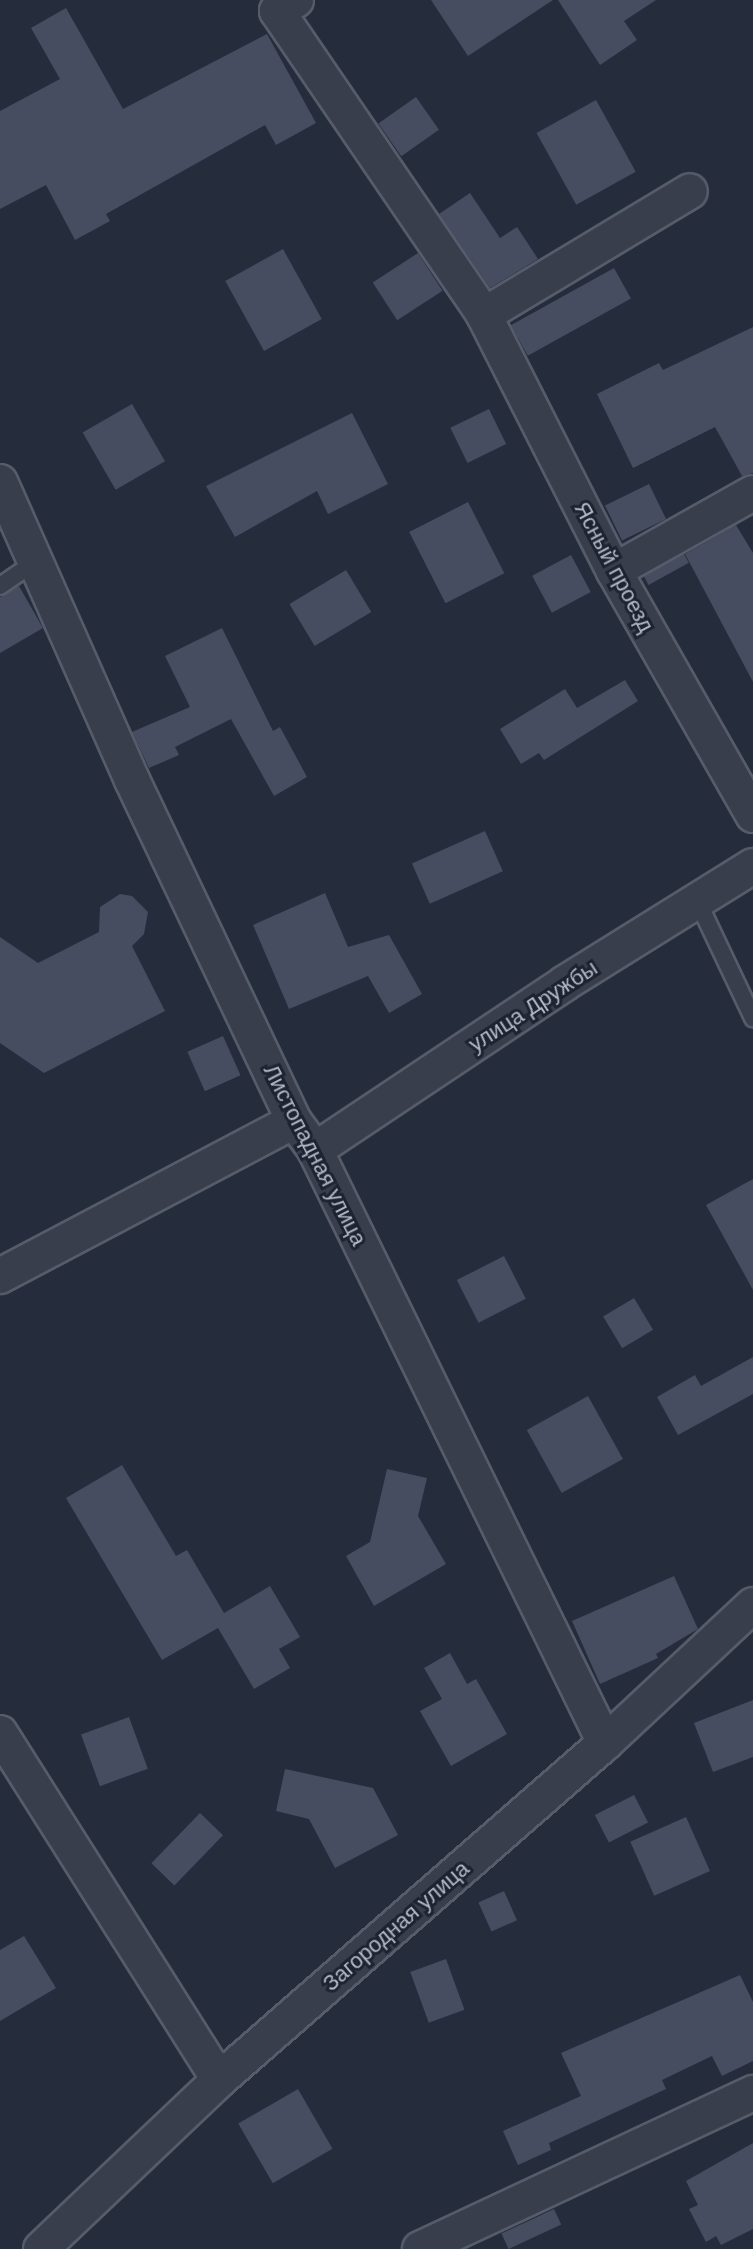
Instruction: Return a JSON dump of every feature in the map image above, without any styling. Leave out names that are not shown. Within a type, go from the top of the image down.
[{"type":"street","name":"Ясный проезд","points":[[281,4],[484,315],[614,571],[753,815]]},
{"type":"street","points":[[484,315],[690,191]]},
{"type":"street","name":"Листопадная улица","points":[[0,482],[38,560],[132,780],[294,1121],[315,1150],[605,1743]]},
{"type":"street","points":[[614,571],[753,493]]},
{"type":"street","name":"улица Дружбы","points":[[315,1150],[753,866]]},
{"type":"street","points":[[0,1276],[294,1121]]},
{"type":"street","name":"Загородная улица","points":[[41,2249],[219,2080],[605,1743],[753,1605]]},
{"type":"street","points":[[0,1733],[219,2080]]},
{"type":"street","points":[[420,2249],[753,2093]]},
{"type":"lane","points":[[0,586],[38,560]]},
{"type":"lane","points":[[697,900],[753,1018]]},
{"type":"building","points":[[431,0],[553,0],[468,56]]},
{"type":"building","points":[[558,0],[656,0],[624,21],[637,40],[600,65]]},
{"type":"building","points":[[66,8],[123,109],[267,34],[316,123],[276,145],[265,125],[106,214],[110,221],[75,240],[46,185],[0,209],[0,111],[60,79],[31,28]]},
{"type":"building","points":[[416,97],[439,130],[401,156],[378,123]]},
{"type":"building","points":[[596,100],[636,172],[576,205],[537,133]]},
{"type":"building","points":[[470,193],[500,238],[517,227],[538,259],[490,288],[439,214]]},
{"type":"building","points":[[283,249],[322,319],[264,351],[225,281]]},
{"type":"building","points":[[418,253],[443,291],[397,320],[373,282]]},
{"type":"building","points":[[614,268],[631,299],[528,356],[511,325]]},
{"type":"building","points":[[753,327],[753,473],[742,476],[715,427],[633,468],[597,394],[659,363],[663,370]]},
{"type":"building","points":[[132,404],[165,461],[116,490],[83,432]]},
{"type":"building","points":[[489,409],[506,444],[467,463],[450,428]]},
{"type":"building","points":[[352,413],[388,484],[328,514],[317,491],[235,537],[206,486]]},
{"type":"building","points":[[649,484],[666,519],[622,541],[605,505]]},
{"type":"building","points":[[468,502],[504,573],[446,603],[409,532]]},
{"type":"building","points":[[736,525],[753,553],[753,682],[685,554]]},
{"type":"building","points":[[684,554],[689,563],[649,585],[644,576]]},
{"type":"building","points":[[571,555],[591,592],[552,613],[532,576]]},
{"type":"building","points":[[346,570],[371,612],[315,646],[289,604]]},
{"type":"building","points":[[19,586],[43,628],[0,653],[0,597]]},
{"type":"building","points":[[222,628],[273,731],[280,727],[307,777],[274,796],[231,719],[175,747],[179,755],[149,768],[132,732],[190,707],[165,656]]},
{"type":"building","points":[[625,680],[638,701],[544,760],[539,753],[521,764],[500,729],[565,689],[577,708]]},
{"type":"building","points":[[485,831],[503,871],[430,904],[412,864]]},
{"type":"building","points":[[325,893],[348,947],[389,935],[422,994],[389,1013],[368,976],[289,1009],[253,925]]},
{"type":"building","points":[[120,894],[132,896],[148,912],[144,934],[132,946],[165,1011],[44,1073],[0,1043],[0,937],[38,963],[99,932],[100,907]]},
{"type":"building","points":[[223,1036],[240,1075],[205,1091],[187,1052]]},
{"type":"building","points":[[753,1179],[753,1290],[706,1205]]},
{"type":"building","points":[[504,1256],[526,1299],[479,1323],[457,1280]]},
{"type":"building","points":[[634,1298],[653,1330],[622,1348],[603,1317]]},
{"type":"building","points":[[753,1357],[753,1394],[678,1435],[657,1397],[695,1375],[701,1386]]},
{"type":"building","points":[[588,1396],[623,1459],[562,1493],[527,1430]]},
{"type":"building","points":[[122,1465],[176,1556],[187,1550],[224,1613],[270,1586],[300,1637],[279,1649],[290,1668],[254,1689],[218,1628],[162,1660],[66,1498]]},
{"type":"building","points":[[387,1469],[427,1478],[418,1516],[446,1564],[374,1606],[346,1556],[370,1542]]},
{"type":"building","points":[[674,1576],[698,1629],[656,1654],[658,1658],[600,1684],[572,1621]]},
{"type":"building","points":[[450,1653],[467,1684],[476,1679],[507,1734],[451,1766],[420,1711],[442,1699],[424,1668]]},
{"type":"building","points":[[753,1700],[753,1757],[713,1772],[694,1723]]},
{"type":"building","points":[[129,1717],[148,1769],[100,1786],[81,1734]]},
{"type":"building","points":[[285,1769],[373,1788],[398,1835],[335,1868],[309,1819],[276,1811]]},
{"type":"building","points":[[634,1795],[648,1823],[609,1843],[595,1815]]},
{"type":"building","points":[[200,1813],[223,1835],[174,1886],[151,1863]]},
{"type":"building","points":[[686,1817],[710,1871],[654,1896],[630,1842]]},
{"type":"building","points":[[504,1891],[517,1920],[491,1932],[478,1902]]},
{"type":"building","points":[[24,1936],[56,1988],[0,2021],[0,1950]]},
{"type":"building","points":[[446,1959],[464,2010],[429,2023],[410,1972]]},
{"type":"building","points":[[740,1975],[753,2002],[753,2061],[722,2076],[712,2056],[662,2080],[666,2089],[549,2143],[551,2150],[518,2165],[503,2131],[581,2096],[561,2053]]},
{"type":"building","points":[[298,2089],[332,2149],[273,2183],[238,2124]]},
{"type":"building","points":[[753,2143],[753,2229],[721,2245],[716,2236],[706,2242],[689,2209],[698,2205],[686,2181]]},
{"type":"building","points":[[554,2209],[561,2224],[509,2249],[501,2234]]}]
